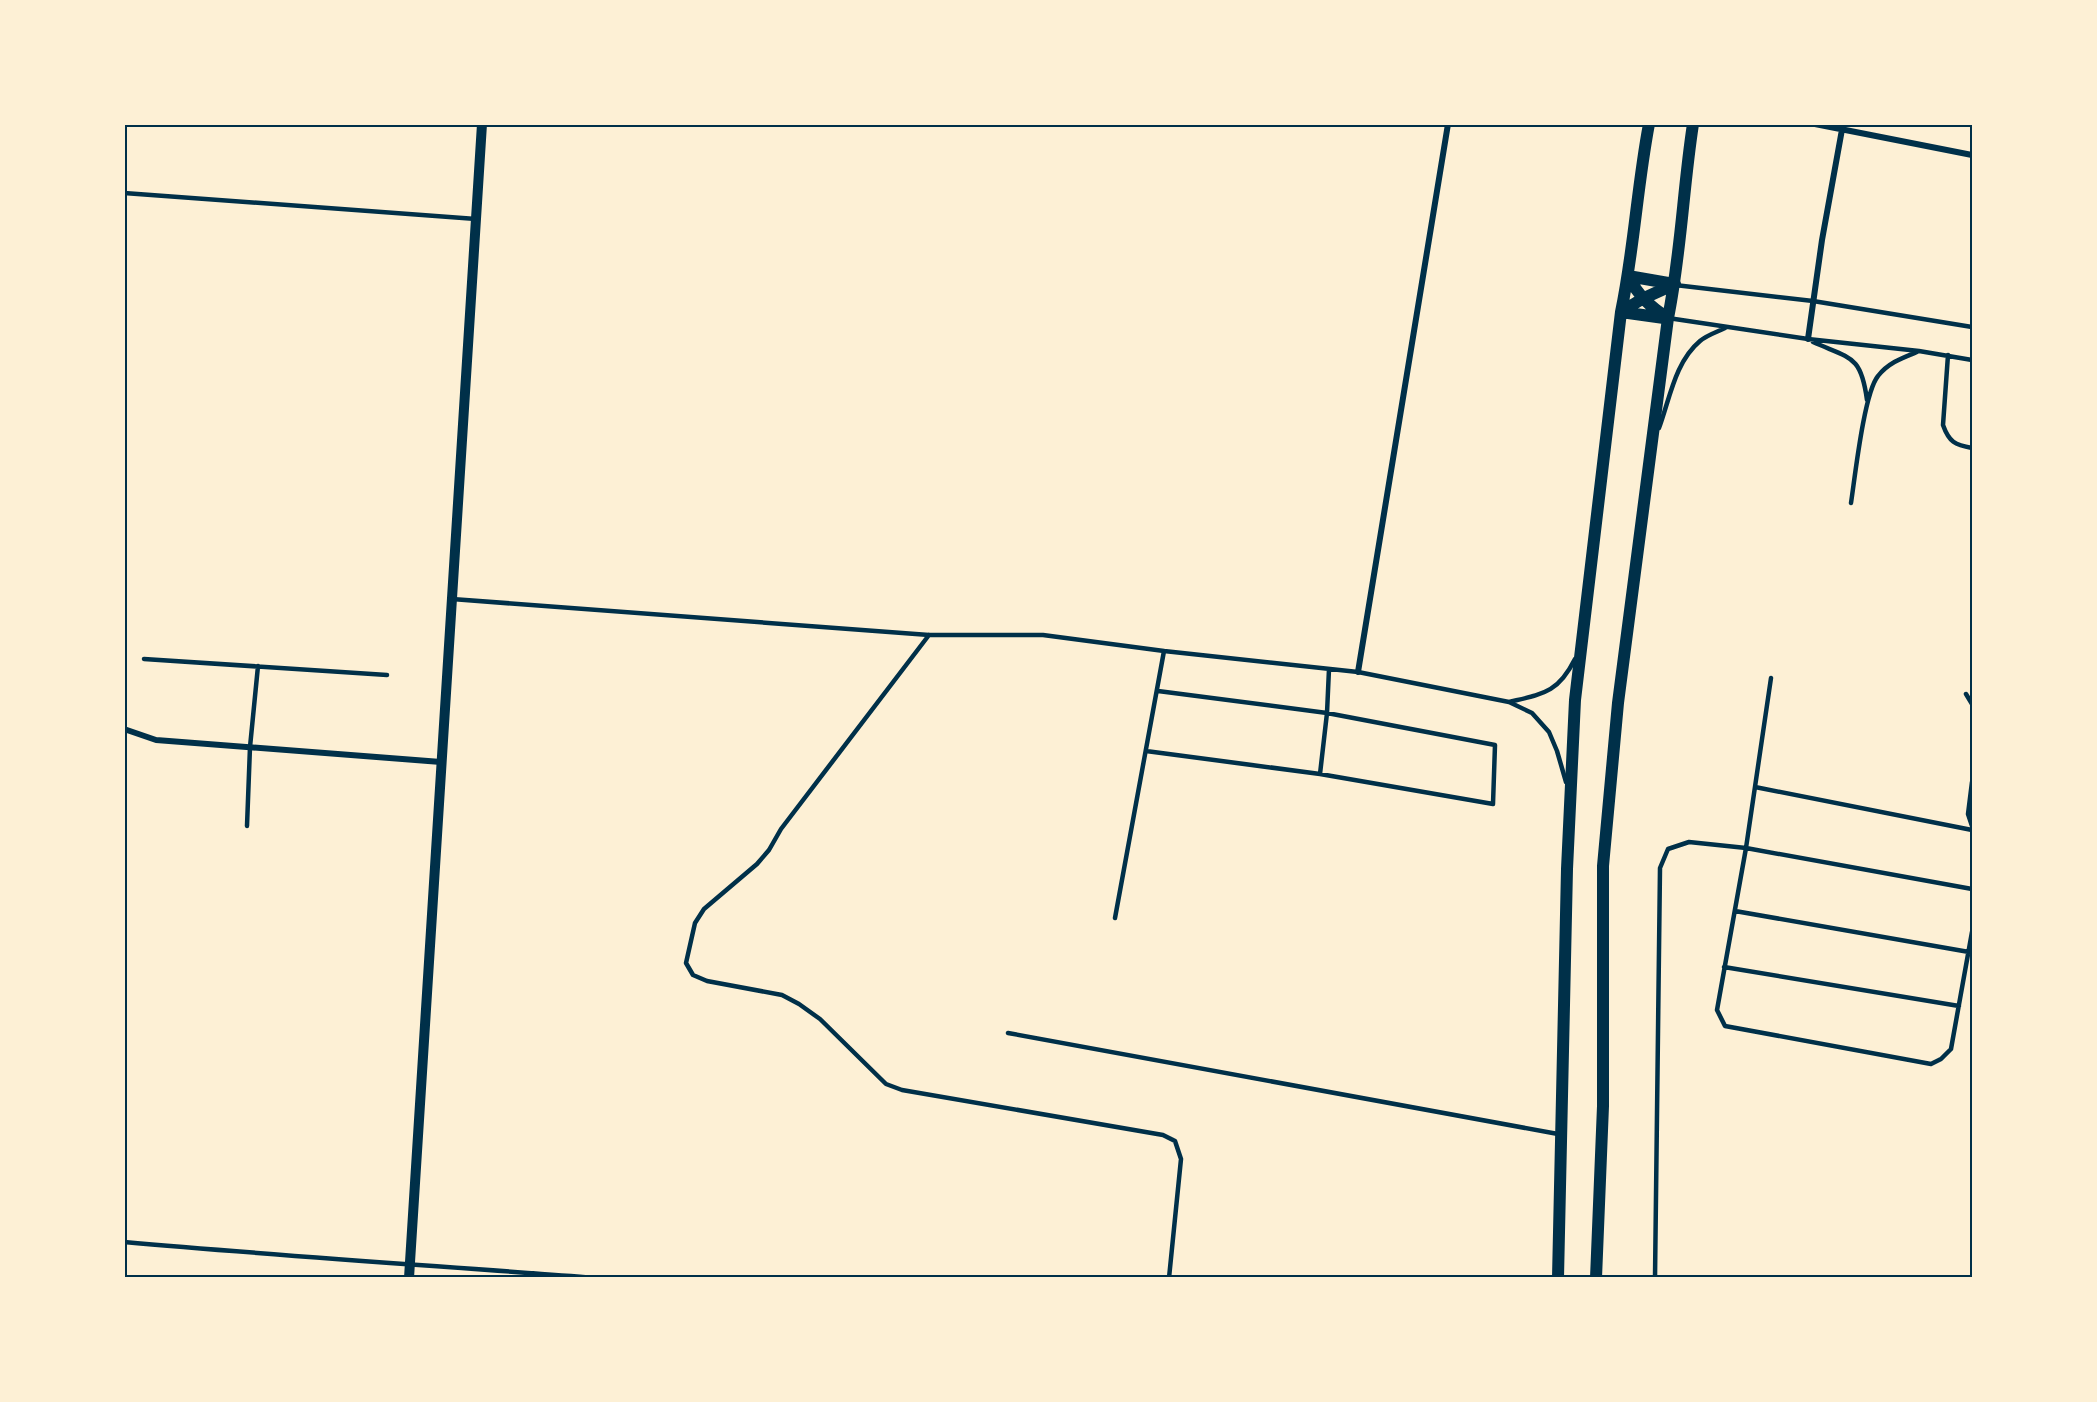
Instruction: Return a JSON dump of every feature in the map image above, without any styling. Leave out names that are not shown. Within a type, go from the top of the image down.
[{"type":"main road","points":[[1558,1278],[1567,869],[1575,700],[1621,312],[1649,124]]},
{"type":"main road","points":[[1596,1278],[1603,1106],[1604,866],[1618,703],[1668,318],[1675,284],[1693,124]]},
{"type":"main road","points":[[1628,276],[1675,284]]},
{"type":"main road","points":[[1628,276],[1642,298],[1668,318]]},
{"type":"main road","points":[[1621,312],[1642,298],[1675,284]]},
{"type":"main road","points":[[1621,312],[1668,318]]},
{"type":"street","points":[[409,1278],[482,124]]},
{"type":"street","points":[[1358,672],[1448,124]]},
{"type":"street","points":[[1815,124],[1842,127],[1972,155]]},
{"type":"street","points":[[1808,339],[1842,127]]},
{"type":"street","points":[[124,729],[156,740],[441,762]]},
{"type":"lane","points":[[124,193],[476,219]]},
{"type":"lane","points":[[1675,284],[1813,301],[1972,327]]},
{"type":"lane","points":[[1668,318],[1972,360]]},
{"type":"lane","points":[[1652,447],[1678,370],[1687,353],[1702,339],[1727,327]]},
{"type":"lane","points":[[1808,339],[1854,360],[1864,377],[1867,402]]},
{"type":"lane","points":[[1851,503],[1867,402],[1876,377],[1893,362],[1919,351]]},
{"type":"lane","points":[[1948,356],[1943,425],[1957,445],[1972,448]]},
{"type":"lane","points":[[452,599],[929,635],[1043,635],[1358,672],[1509,702],[1532,713],[1549,732],[1570,795]]},
{"type":"lane","points":[[929,635],[781,829],[769,850],[757,864],[705,909],[695,922],[686,963],[693,975],[707,981],[782,995],[799,1004],[820,1019],[886,1084],[902,1090],[1163,1135],[1174,1140],[1181,1159],[1169,1278]]},
{"type":"lane","points":[[1509,702],[1537,696],[1556,687],[1569,672],[1581,648]]},
{"type":"lane","points":[[1115,918],[1164,651]]},
{"type":"lane","points":[[144,658],[387,675]]},
{"type":"lane","points":[[247,826],[250,747],[258,666]]},
{"type":"lane","points":[[1320,774],[1329,669]]},
{"type":"lane","points":[[1771,678],[1746,848],[1717,1010],[1725,1026],[1931,1064],[1941,1059],[1951,1049],[1972,932]]},
{"type":"lane","points":[[1146,751],[1320,774],[1493,804],[1495,745],[1327,713],[1158,690]]},
{"type":"lane","points":[[1966,694],[1972,704]]},
{"type":"lane","points":[[1755,787],[1972,828],[1968,814],[1972,782]]},
{"type":"lane","points":[[1655,1278],[1660,868],[1668,849],[1689,842],[1746,848],[1972,889]]},
{"type":"lane","points":[[1735,911],[1969,952]]},
{"type":"lane","points":[[1724,967],[1959,1005]]},
{"type":"lane","points":[[1008,1033],[1561,1134]]},
{"type":"lane","points":[[124,1242],[596,1278]]}]
